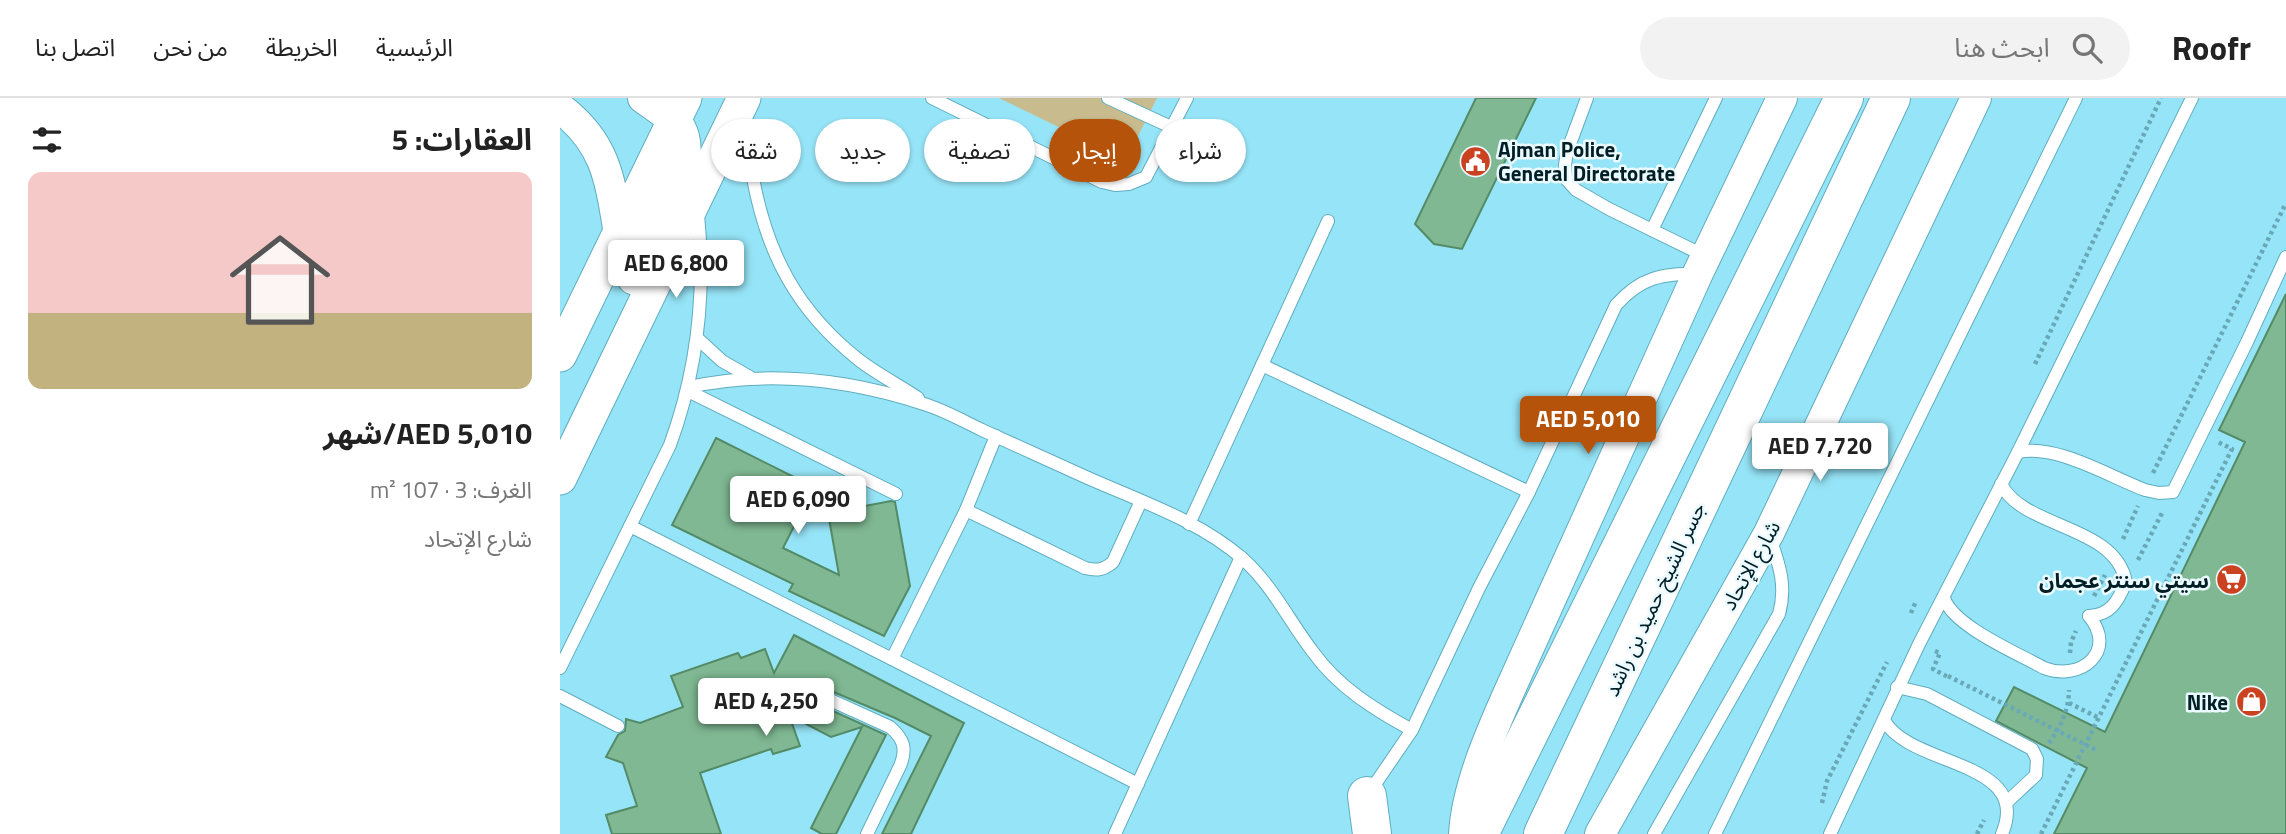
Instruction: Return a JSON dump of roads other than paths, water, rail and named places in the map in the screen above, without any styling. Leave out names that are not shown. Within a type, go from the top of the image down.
[{"type":"highway","points":[[1479,834],[1844,98]]},
{"type":"highway","name":"جسر الشيخ حميد بن راشد","points":[[1543,834],[1891,98]]},
{"type":"main road","points":[[560,478],[744,98]]},
{"type":"main road","points":[[560,355],[680,109]]},
{"type":"main road","points":[[618,356],[630,288],[684,158],[685,144],[681,131],[680,109]]},
{"type":"street","points":[[643,98],[680,109]]},
{"type":"street","points":[[1464,834],[1477,777],[1491,733],[1703,265],[1782,98]]},
{"type":"street","name":"شارع الإتحاد","points":[[1600,834],[1769,533],[1976,98]]},
{"type":"street","points":[[560,108],[581,126],[598,147],[608,172],[619,234]]},
{"type":"lane","points":[[932,98],[1101,183],[1129,184],[1146,177],[1155,159]]},
{"type":"lane","points":[[1108,98],[1155,120]]},
{"type":"lane","points":[[1175,119],[1187,98]]},
{"type":"lane","points":[[1587,98],[1567,152],[1564,165],[1566,178],[1576,190],[1652,230],[1703,265]]},
{"type":"lane","points":[[1652,230],[1716,98]]},
{"type":"lane","points":[[1715,834],[2076,98]]},
{"type":"lane","points":[[1830,834],[1898,687],[2018,452],[2192,98]]},
{"type":"lane","points":[[754,182],[760,214],[788,281],[809,311],[834,339],[862,362],[927,405],[1141,501],[1220,542],[1241,557],[1269,587],[1315,655],[1343,685],[1376,710],[1412,730]]},
{"type":"lane","points":[[560,668],[670,445],[688,389],[697,338],[700,242],[696,199]]},
{"type":"lane","points":[[1189,524],[1328,221]]},
{"type":"lane","points":[[2018,452],[2029,450],[2053,453],[2145,491],[2159,494],[2172,492],[2286,257]]},
{"type":"lane","points":[[1365,817],[1412,730],[1479,588],[1529,492],[1616,305],[1629,290],[1644,281],[1703,265]]},
{"type":"lane","points":[[697,338],[722,361],[751,378]]},
{"type":"lane","points":[[1262,365],[1529,492]]},
{"type":"lane","points":[[688,389],[751,378],[795,378],[839,382],[927,405]]},
{"type":"lane","points":[[688,389],[896,494]]},
{"type":"lane","points":[[892,659],[966,510],[996,436]]},
{"type":"lane","points":[[1944,598],[1952,614],[1966,625],[2056,673],[2081,669],[2092,660],[2098,648],[2099,632],[2084,620],[2112,608],[2126,582],[2115,556],[2100,545],[2014,501],[2001,484]]},
{"type":"lane","points":[[966,510],[1095,571],[1105,569],[1113,562],[1141,501]]},
{"type":"lane","points":[[630,526],[1138,784]]},
{"type":"lane","points":[[1654,834],[1779,614],[1784,585],[1769,533]]},
{"type":"lane","points":[[1115,834],[1241,557]]},
{"type":"lane","points":[[1898,687],[1937,699],[2032,750],[2037,759],[2036,775],[2007,802]]},
{"type":"lane","points":[[817,694],[890,727],[899,734],[904,744],[905,755],[867,834]]},
{"type":"lane","points":[[560,696],[618,726]]},
{"type":"lane","points":[[1884,720],[1903,740],[1986,777],[1999,789],[2007,802],[2007,821],[2002,834]]},
{"type":"place","name":"Ajman Police, General Directorate","points":[[1475,161]]},
{"type":"place","name":"سيتي سنتر عجمان","points":[[2232,580]]},
{"type":"place","name":"Nike","points":[[2251,702]]}]
